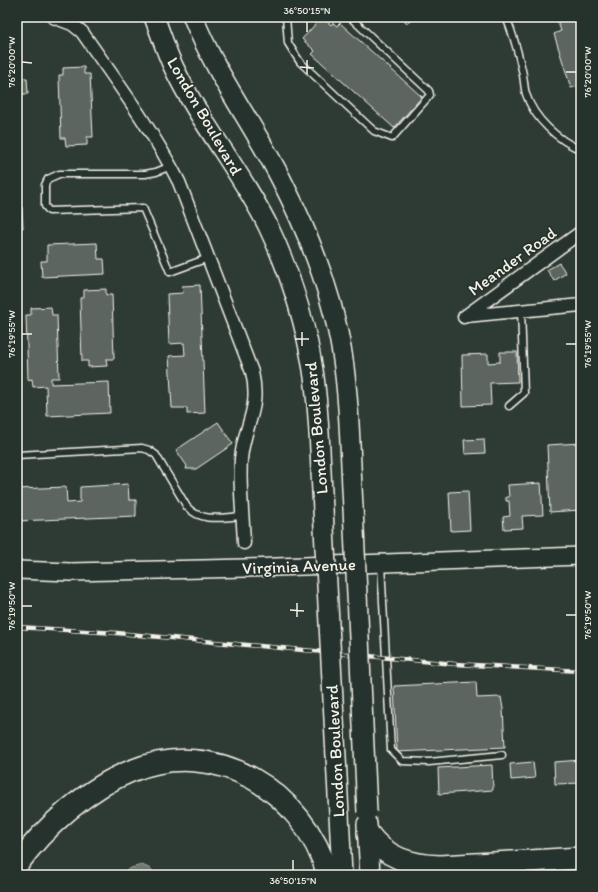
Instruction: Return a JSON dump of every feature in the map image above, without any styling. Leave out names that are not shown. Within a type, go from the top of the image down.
[{"type":"highway","points":[[17,865],[27,851],[50,826],[66,812],[111,780],[152,764],[174,761],[197,761],[218,765],[239,772],[260,782],[281,797],[304,824],[317,844],[328,875]]},
{"type":"highway","points":[[368,834],[376,845],[387,854],[420,865],[440,866],[581,858]]},
{"type":"main road","name":"London Boulevard","points":[[154,17],[174,68],[203,119],[243,182],[267,226],[292,288],[303,324],[313,370],[323,508],[342,875]]},
{"type":"main road","name":"London Boulevard","points":[[193,17],[216,68],[247,117],[281,179],[306,232],[333,311],[342,353],[353,507],[370,875]]},
{"type":"street","points":[[53,17],[72,24],[82,32],[149,129],[171,166],[179,182],[252,372],[255,384],[255,401],[253,414],[244,441],[241,460],[244,543]]},
{"type":"street","name":"Meander Road","points":[[521,310],[463,317],[581,232]]},
{"type":"street","points":[[521,310],[581,305]]},
{"type":"street","name":"Virginia Avenue","points":[[17,570],[71,572],[246,568],[581,556]]},
{"type":"lane","points":[[286,17],[288,43],[300,62],[374,131],[392,138],[430,96],[429,91],[350,17]]},
{"type":"lane","points":[[506,17],[512,32],[526,95],[532,108],[545,125],[556,135],[581,150]]},
{"type":"lane","points":[[171,166],[156,172],[145,174],[59,174],[48,179],[45,185],[45,206],[49,211],[143,208],[170,272],[208,258]]},
{"type":"lane","points":[[509,406],[524,393],[521,310]]},
{"type":"lane","points":[[17,455],[142,448],[149,450],[156,455],[187,507],[193,514],[202,518],[243,516]]},
{"type":"lane","points":[[381,563],[391,750],[402,761],[429,762],[502,755]]},
{"type":"shaded area","points":[[142,865],[151,869],[155,875],[119,875],[131,868]]},
{"type":"building","points":[[322,17],[331,25],[333,23],[337,26],[340,23],[422,97],[394,128],[312,54],[315,51],[302,39]]},
{"type":"building","points":[[400,17],[413,17],[407,24]]},
{"type":"building","points":[[556,17],[581,17],[581,85],[571,88],[554,34],[561,31]]},
{"type":"building","points":[[17,62],[19,62],[19,78],[27,78],[28,94],[17,94]]},
{"type":"building","points":[[84,67],[84,74],[90,74],[93,137],[87,137],[87,145],[66,146],[65,138],[61,138],[59,75],[63,75],[63,68]]},
{"type":"building","points":[[17,207],[22,207],[23,228],[17,228]]},
{"type":"building","points":[[97,243],[98,259],[104,259],[105,274],[42,277],[41,261],[47,261],[47,245]]},
{"type":"building","points":[[559,263],[566,273],[554,281],[547,270]]},
{"type":"building","points":[[200,285],[205,413],[187,414],[187,408],[172,408],[169,356],[185,355],[184,343],[169,344],[167,294],[183,293],[182,286]]},
{"type":"building","points":[[106,289],[106,295],[112,295],[114,359],[106,359],[107,366],[88,367],[88,361],[82,361],[80,298],[84,297],[84,290]]},
{"type":"building","points":[[51,307],[52,315],[57,315],[59,378],[51,378],[51,384],[109,382],[110,413],[47,416],[46,386],[33,387],[32,379],[28,380],[26,315],[31,315],[31,308]]},
{"type":"building","points":[[500,352],[517,352],[518,382],[490,383],[491,405],[463,406],[462,355],[488,354],[488,363],[500,362]]},
{"type":"building","points":[[218,422],[233,444],[196,469],[186,469],[187,466],[176,450]]},
{"type":"building","points":[[484,439],[485,453],[465,454],[464,440]]},
{"type":"building","points":[[581,443],[581,510],[550,512],[547,445]]},
{"type":"building","points":[[541,483],[543,515],[522,516],[523,528],[504,529],[503,517],[510,516],[509,501],[506,501],[506,497],[509,497],[508,485]]},
{"type":"building","points":[[128,484],[129,500],[136,500],[136,516],[17,521],[17,489],[66,487],[67,503],[80,502],[80,487]]},
{"type":"building","points":[[468,491],[470,530],[451,531],[449,492]]},
{"type":"building","points":[[476,682],[477,698],[501,697],[505,747],[397,752],[394,686]]},
{"type":"building","points":[[581,760],[581,783],[555,784],[554,762]]},
{"type":"building","points":[[533,762],[535,778],[511,780],[510,764]]},
{"type":"building","points":[[492,765],[493,790],[439,794],[438,768]]},
{"type":"railway","points":[[17,627],[117,633],[455,664],[581,671]]}]
